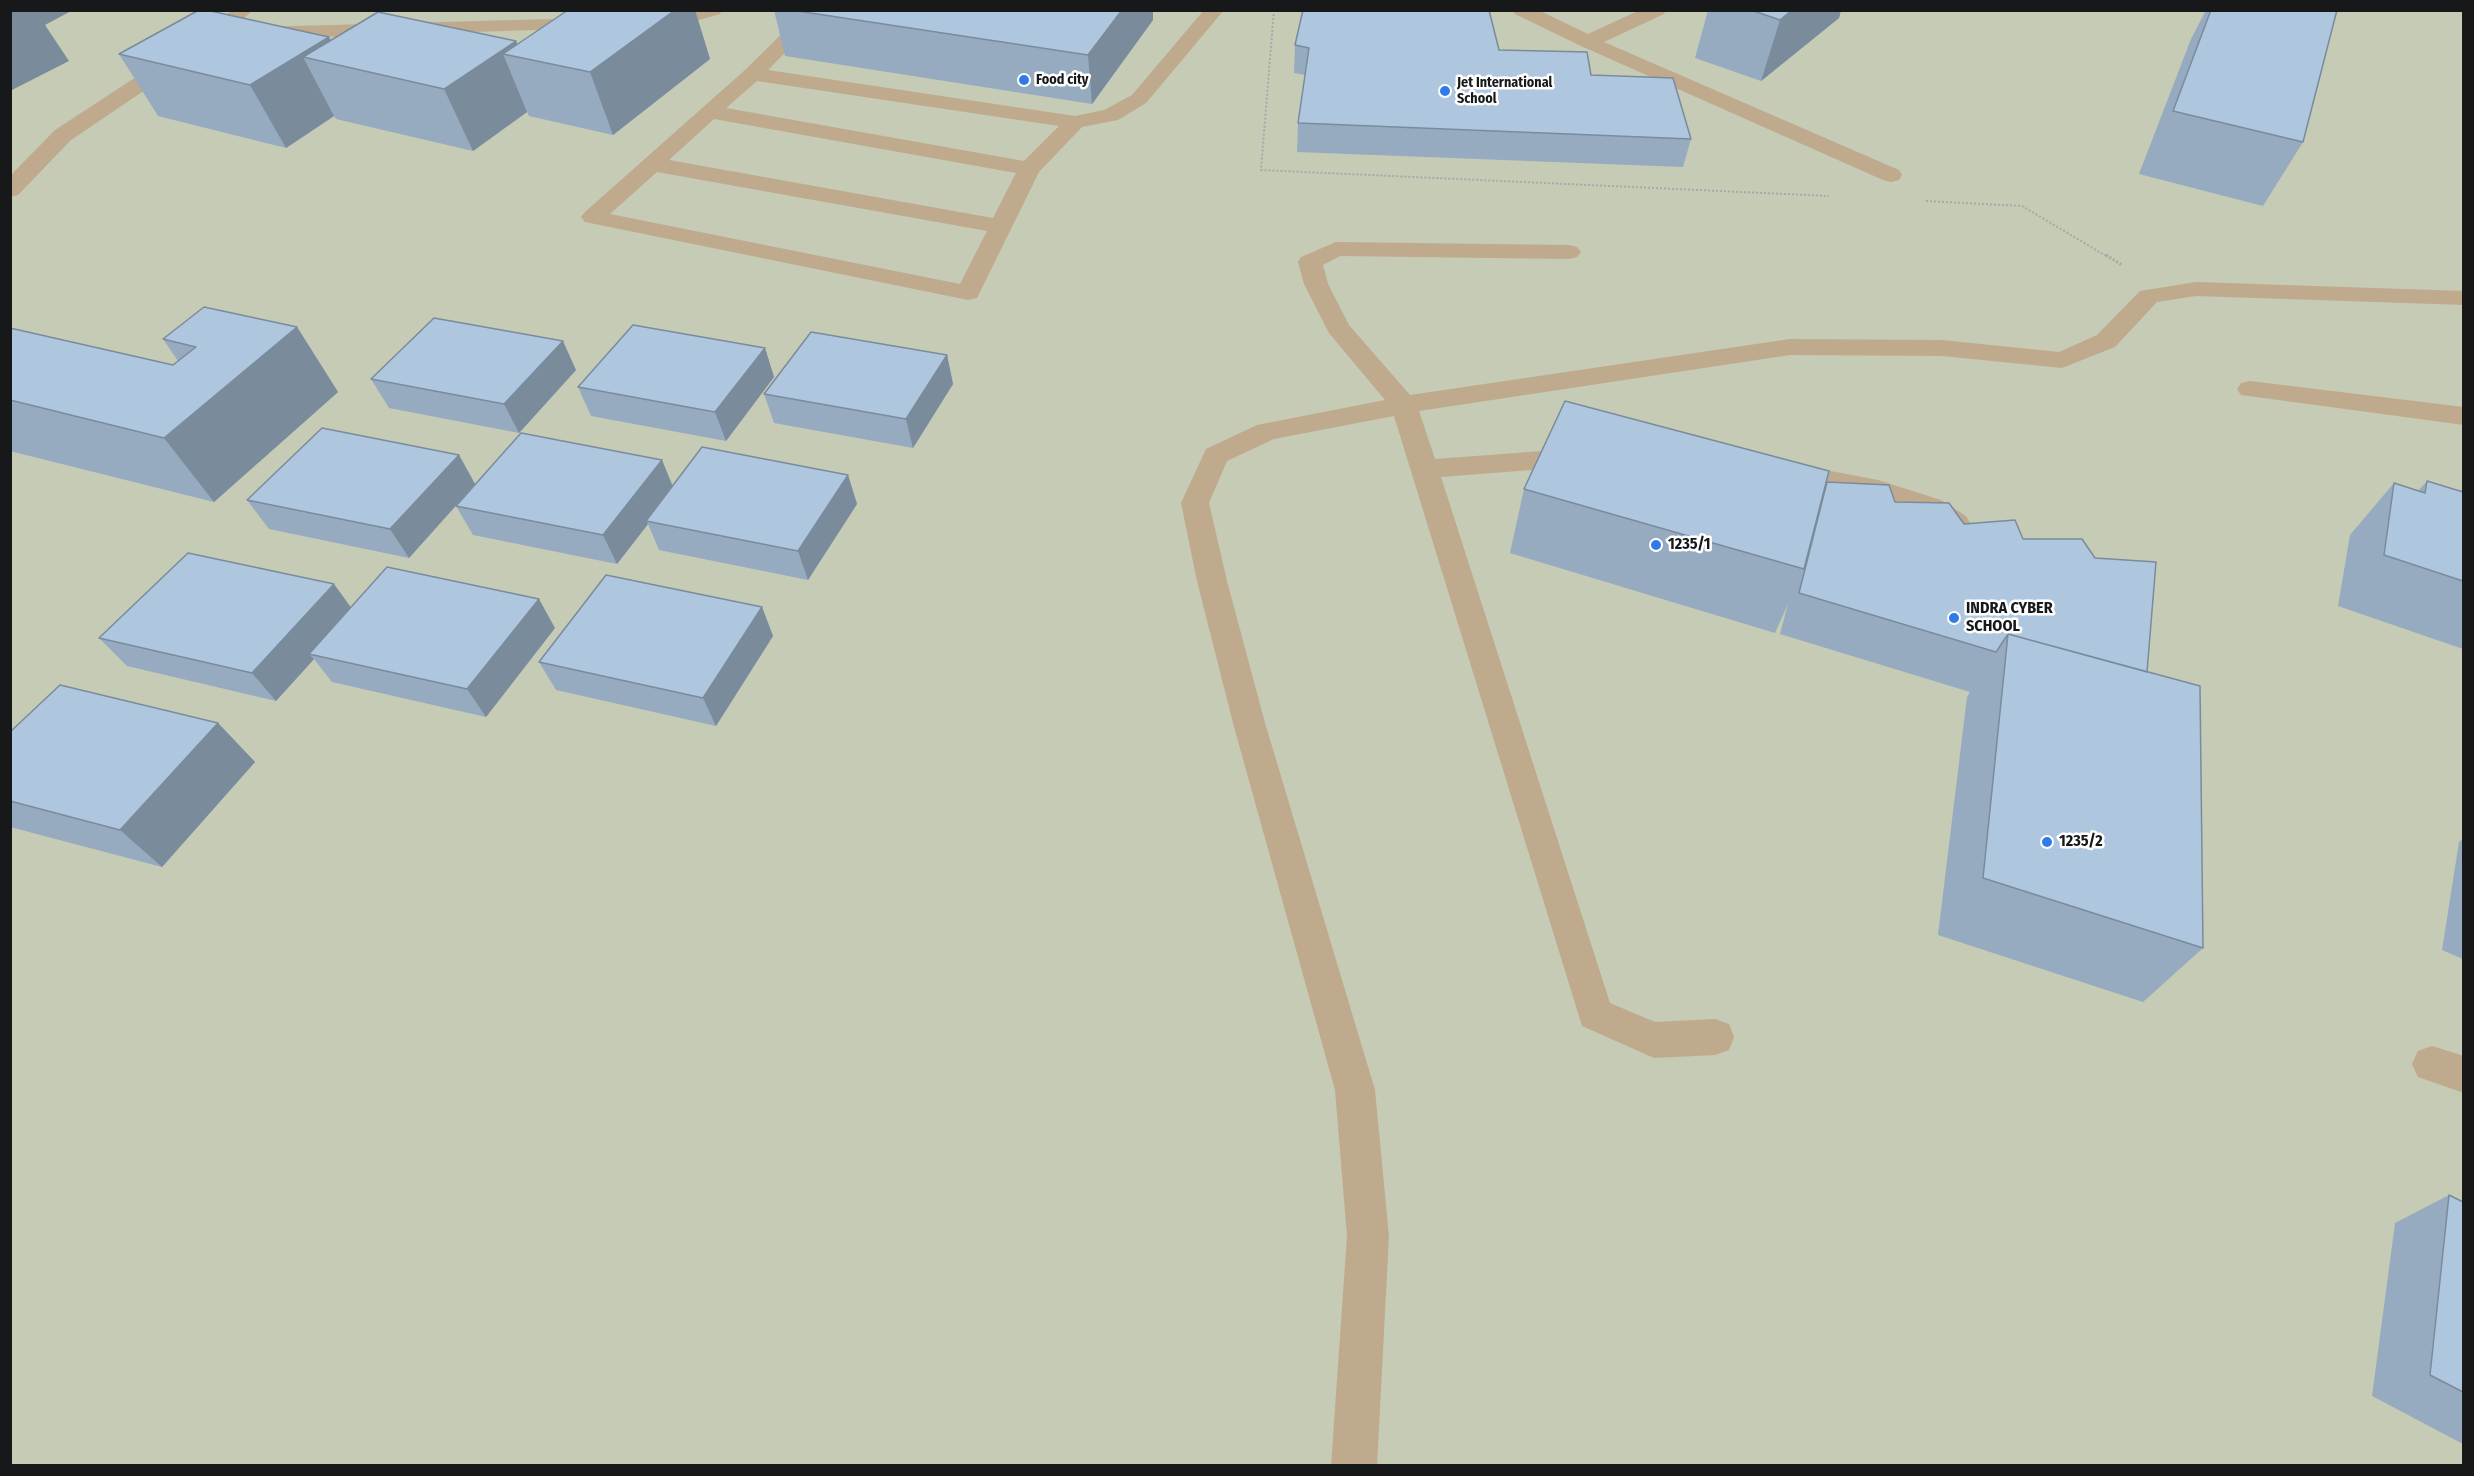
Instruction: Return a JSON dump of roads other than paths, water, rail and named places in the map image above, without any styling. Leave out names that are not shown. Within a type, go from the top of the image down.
[{"type":"street","points":[[10,190],[63,135],[215,34],[244,10]]},
{"type":"street","points":[[632,23],[668,22],[713,10]]},
{"type":"street","points":[[818,10],[752,74],[592,217],[968,293],[1029,169],[1074,122]]},
{"type":"street","points":[[752,74],[1074,122],[1110,115],[1139,99],[1215,10]]},
{"type":"street","points":[[1522,10],[1588,42],[1891,175]]},
{"type":"street","points":[[1588,42],[1642,13]]},
{"type":"street","points":[[215,34],[608,24]]},
{"type":"street","points":[[710,112],[1029,169]]},
{"type":"street","points":[[652,164],[1000,226]]},
{"type":"street","points":[[1569,252],[1336,249],[1311,262],[1316,284],[1338,328],[1404,405],[1426,469],[1595,1014],[1654,1040],[1715,1037]]},
{"type":"street","points":[[1354,1466],[1368,1236],[1355,1090],[1249,723],[1212,581],[1195,503],[1216,455],[1266,431],[1404,405],[1790,346],[1942,348],[2062,360],[2106,341],[2149,296],[2196,289],[2463,298]]},
{"type":"street","points":[[2250,389],[2463,416]]},
{"type":"street","points":[[1426,469],[1614,455]]},
{"type":"street","points":[[1752,466],[1878,490],[1931,507],[1960,526],[1956,542]]},
{"type":"place","name":"Food city","points":[[1024,80]]},
{"type":"place","name":"Jet International School","points":[[1445,91]]},
{"type":"place","name":"1235/1","points":[[1656,545]]},
{"type":"place","name":"INDRA CYBER SCHOOL","points":[[1954,618]]},
{"type":"place","name":"1235/2","points":[[2047,842]]}]
